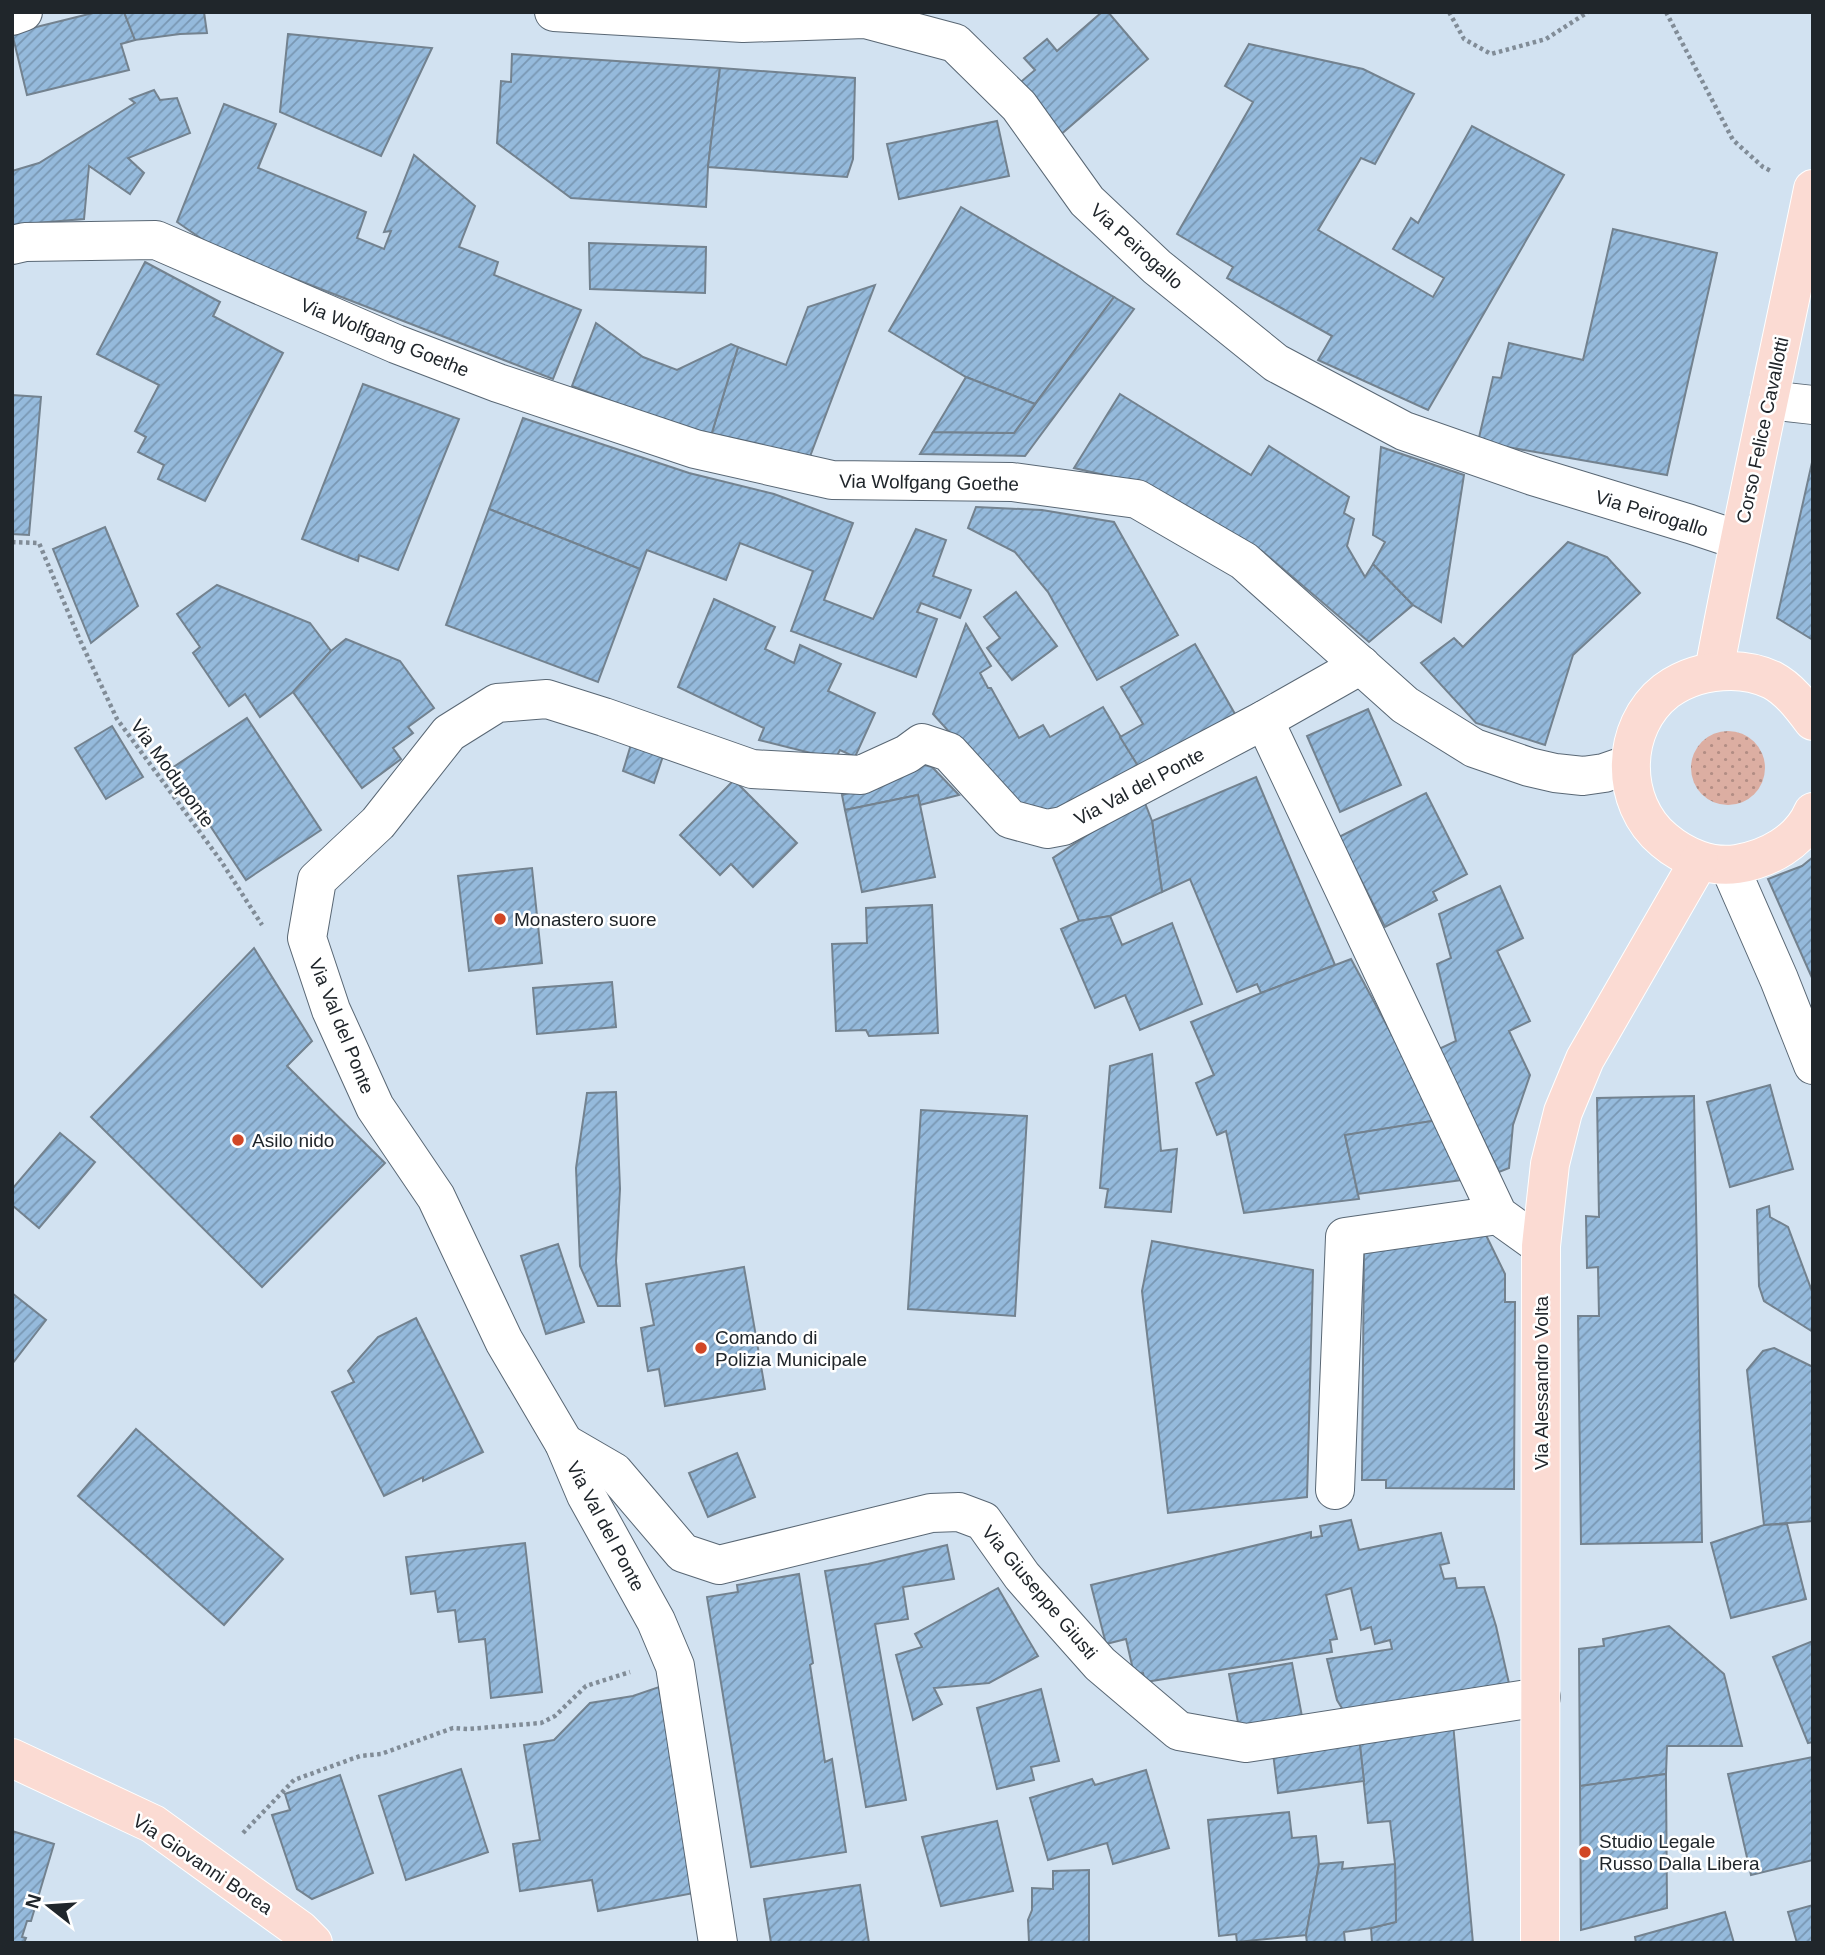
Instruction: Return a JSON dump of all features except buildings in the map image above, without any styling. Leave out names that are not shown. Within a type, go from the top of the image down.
[{"type":"main road","name":"Corso Felice Cavallotti","points":[[1714,671],[1738,540],[1813,190]]},
{"type":"main road","points":[[1813,721],[1795,698],[1772,680],[1744,671],[1714,671],[1688,678],[1665,692],[1647,713],[1635,737],[1630,764],[1632,789],[1642,813],[1656,834],[1676,850],[1714,863],[1753,862],[1775,852],[1794,838],[1813,812]]},
{"type":"main road","name":"Via Alessandro Volta","points":[[1540,1943],[1541,1246],[1550,1164],[1563,1112],[1585,1059],[1714,863]]},
{"type":"main road","name":"Via Giovanni Borea","points":[[12,1758],[153,1824],[300,1930],[313,1943]]},
{"type":"street","points":[[12,16],[23,12]]},
{"type":"street","name":"Via Peirogallo","points":[[554,12],[743,23],[865,19],[955,43],[1019,106],[1087,201],[1157,267],[1276,363],[1404,431],[1533,476],[1738,540]]},
{"type":"street","name":"Via Wolfgang Goethe","points":[[12,245],[25,242],[156,240],[396,344],[498,383],[695,449],[832,480],[1012,482],[1137,499],[1244,561],[1405,705],[1475,748],[1529,767],[1583,776],[1604,774],[1630,764]]},
{"type":"street","points":[[1769,400],[1813,405]]},
{"type":"street","name":"Via Val del Ponte","points":[[718,1943],[675,1666],[656,1620],[586,1495],[564,1443],[504,1341],[436,1197],[375,1107],[331,1010],[307,939],[317,880],[378,823],[449,733],[497,703],[547,699],[752,769],[860,775],[907,754],[922,743],[949,752],[1010,819],[1047,829],[1063,826],[1264,720],[1361,665]]},
{"type":"street","points":[[1264,720],[1497,1215],[1541,1246]]},
{"type":"street","points":[[1714,863],[1779,979],[1813,1065]]},
{"type":"street","points":[[1335,1490],[1345,1237],[1497,1215]]},
{"type":"street","name":"Via Giuseppe Giusti","points":[[564,1443],[614,1472],[683,1553],[719,1565],[931,1513],[959,1512],[983,1521],[1022,1576],[1100,1664],[1179,1731],[1245,1744],[1541,1697]]},
{"type":"path","points":[[1449,12],[1464,39],[1491,54],[1546,39],[1588,12]]},
{"type":"path","points":[[1666,12],[1733,140],[1763,167],[1813,190]]},
{"type":"path","name":"Via Moduponte","points":[[12,542],[39,543],[117,719],[220,861],[263,928]]},
{"type":"path","points":[[208,1864],[253,1824],[293,1780],[360,1756],[381,1754],[453,1728],[541,1723],[555,1716],[586,1686],[626,1673],[675,1666]]},
{"type":"shaded area","points":[[1728,731],[1749,737],[1759,747],[1765,768],[1759,789],[1749,799],[1728,805],[1707,799],[1697,789],[1691,768],[1697,747],[1707,737]]},
{"type":"place","name":"Monastero suore","points":[[500,919]]},
{"type":"place","name":"Asilo nido","points":[[238,1140]]},
{"type":"place","name":"Comando di Polizia Municipale","points":[[701,1348]]},
{"type":"place","name":"Studio Legale Russo Dalla Libera","points":[[1585,1852]]}]
